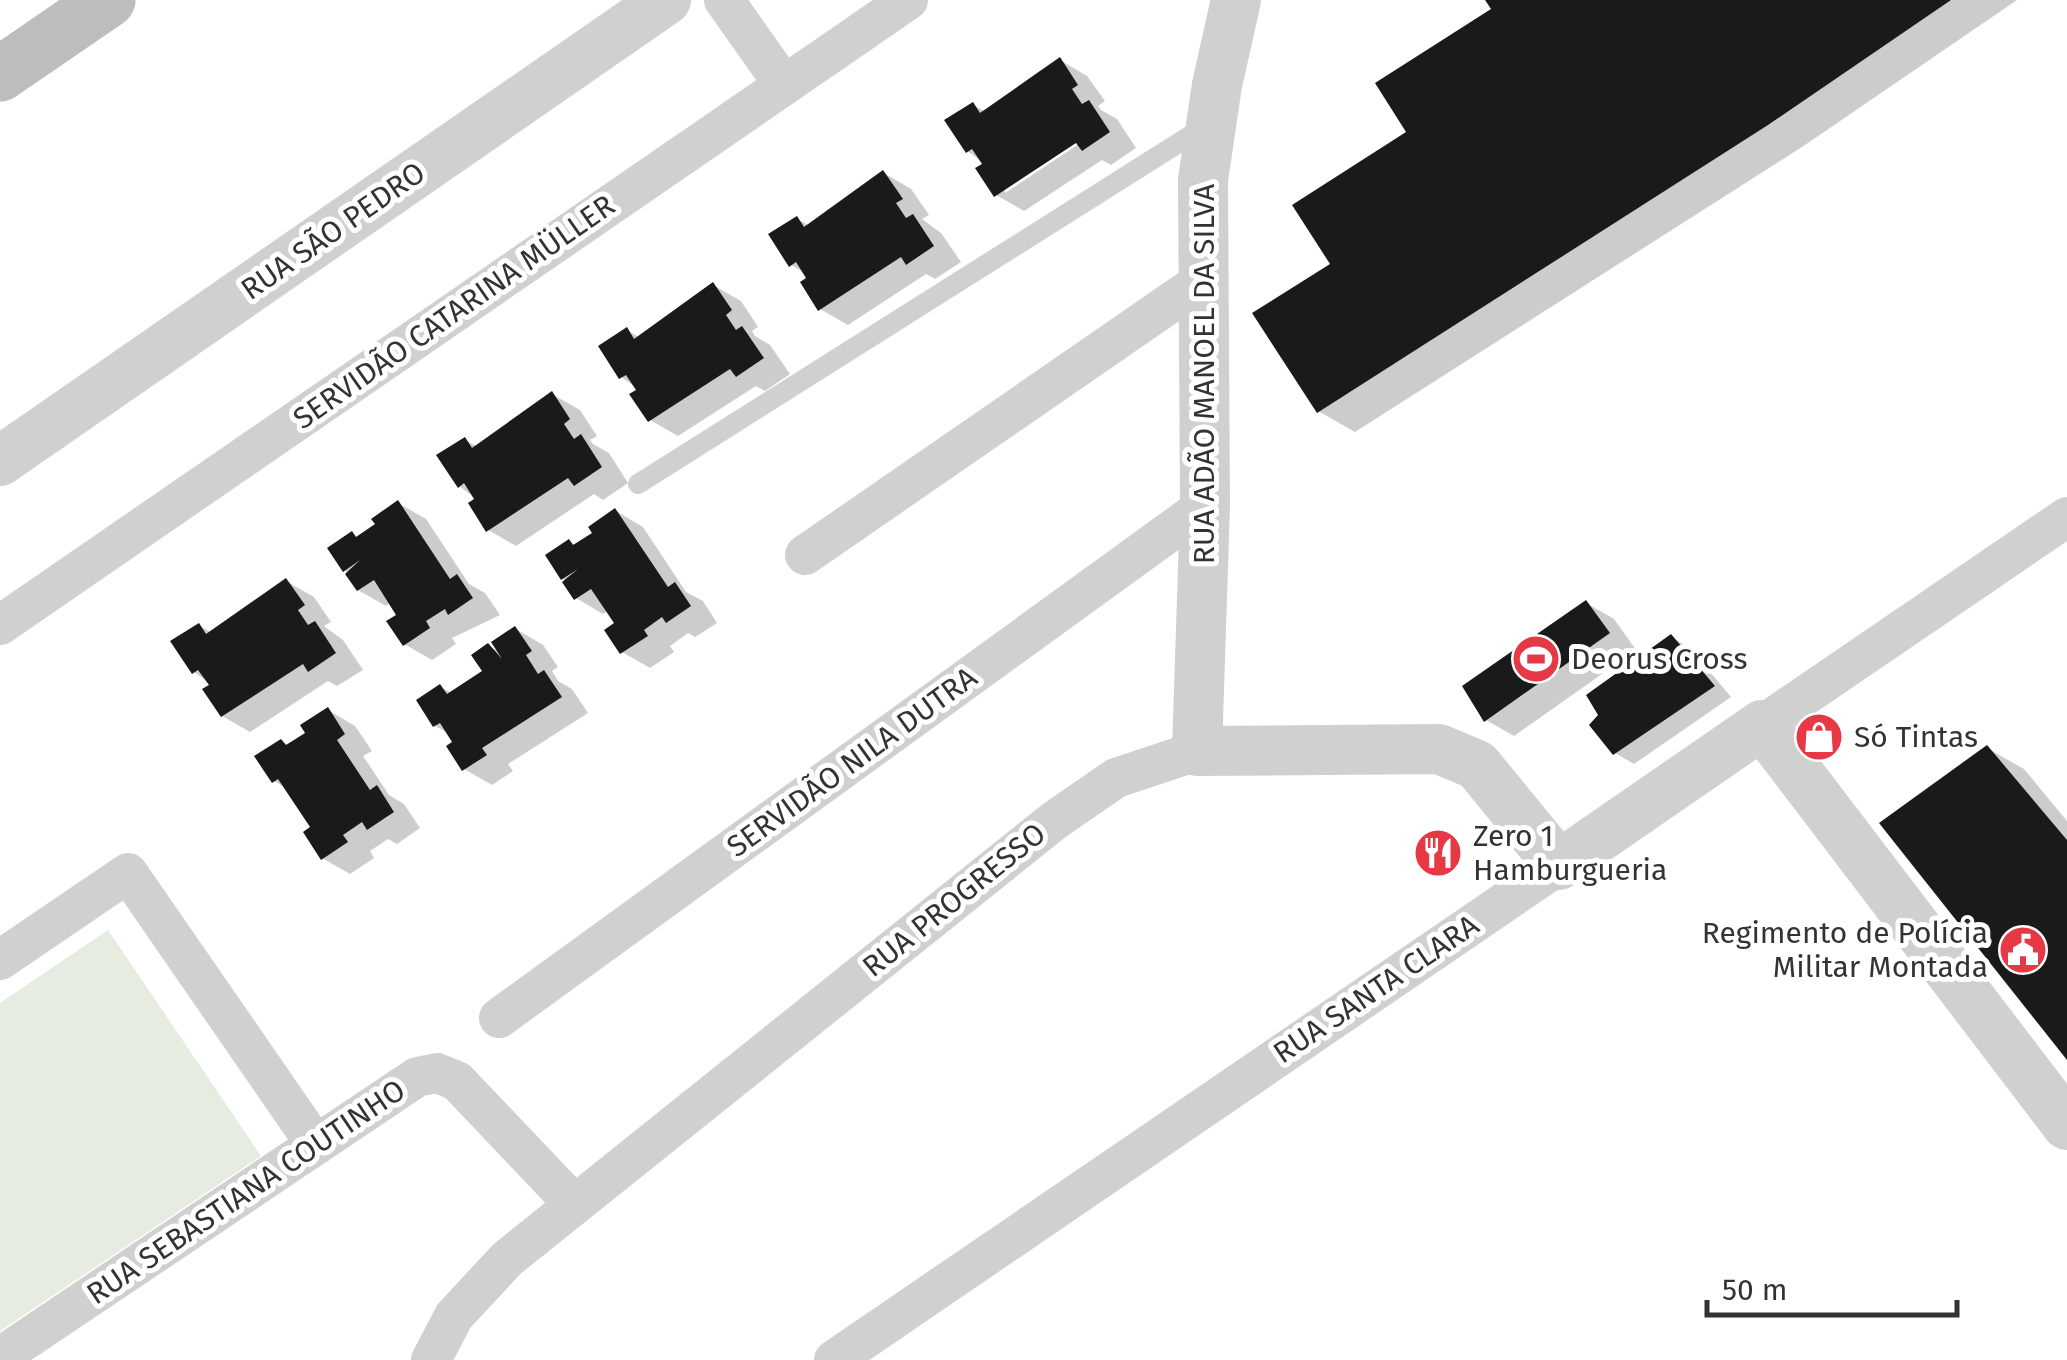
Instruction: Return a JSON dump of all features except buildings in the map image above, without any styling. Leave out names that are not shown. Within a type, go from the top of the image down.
[{"type":"main road","points":[[0,74],[108,0]]},
{"type":"street","name":"RUA SÃO PEDRO","points":[[0,461],[666,0]]},
{"type":"street","points":[[724,0],[784,86]]},
{"type":"street","name":"SERVIDÃO CATARINA MÜLLER","points":[[0,625],[908,0]]},
{"type":"street","name":"RUA ADÃO MANOEL DA SILVA","points":[[1197,751],[1206,506],[1203,180],[1236,0]]},
{"type":"street","points":[[805,556],[1202,281]]},
{"type":"street","name":"SERVIDÃO NILA DUTRA","points":[[499,1018],[1206,506]]},
{"type":"street","name":"RUA SANTA CLARA","points":[[834,1360],[2067,517]]},
{"type":"street","points":[[1762,725],[2067,1125]]},
{"type":"street","name":"RUA PROGRESSO","points":[[432,1360],[454,1316],[479,1285],[573,1203],[1083,798],[1154,762],[1197,751],[1439,749],[1478,765],[1558,864]]},
{"type":"street","points":[[0,960],[128,873],[316,1145]]},
{"type":"street","name":"RUA SEBASTIANA COUTINHO","points":[[0,1357],[416,1077],[437,1072],[457,1081],[573,1203]]},
{"type":"lane","points":[[638,484],[1211,122]]},
{"type":"shaded area","points":[[108,930],[261,1156],[0,1331],[0,1003]]},
{"type":"place","name":"Deorus Cross","points":[[1536,659]]},
{"type":"place","name":"Só Tintas","points":[[1819,737]]},
{"type":"place","name":"Zero 1 Hamburgueria","points":[[1438,853]]},
{"type":"place","name":"Regimento de Polícia Militar Montada","points":[[2023,950]]}]
